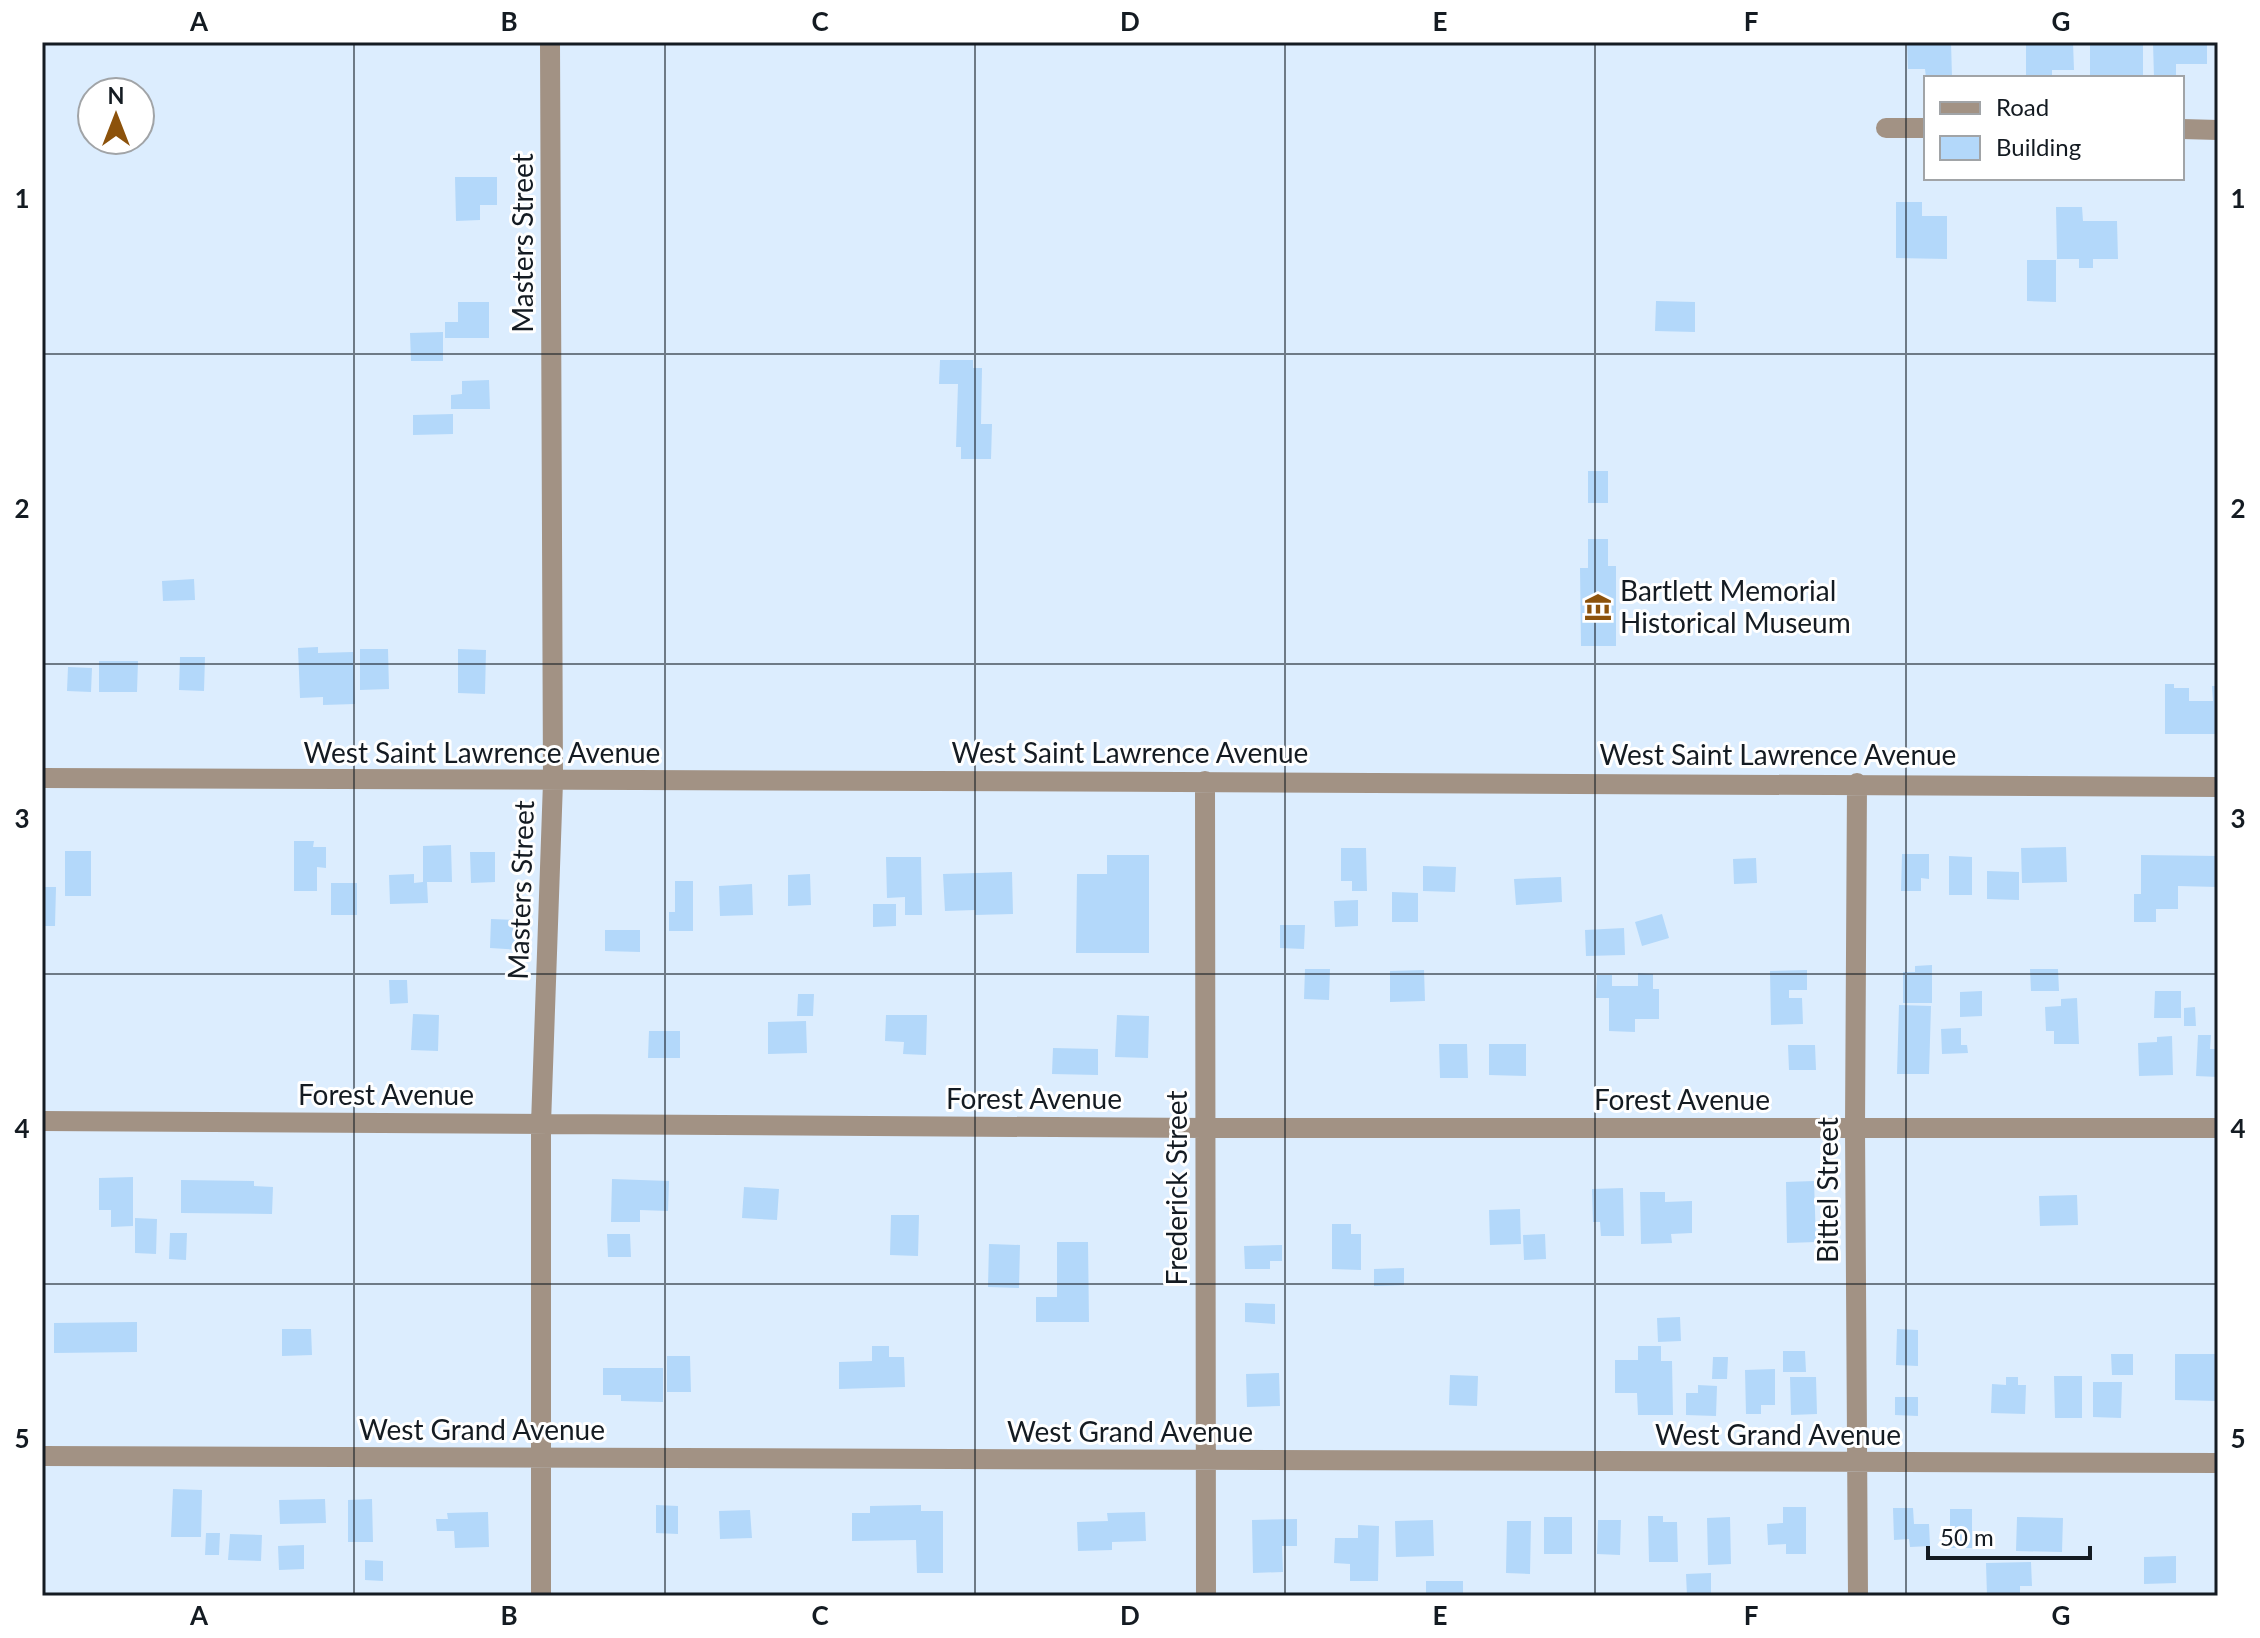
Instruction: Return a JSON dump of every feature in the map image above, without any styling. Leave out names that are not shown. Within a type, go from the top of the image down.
[{"type":"street","name":"Masters Street","points":[[541,1596],[541,1124],[553,782],[550,42]]},
{"type":"street","points":[[1886,128],[1924,128]]},
{"type":"street","points":[[2184,129],[2218,130]]},
{"type":"street","name":"West Saint Lawrence Avenue","points":[[42,778],[553,782],[1857,783],[2218,787]]},
{"type":"street","name":"Frederick Street","points":[[1205,781],[1206,1596]]},
{"type":"street","name":"Bittel Street","points":[[1857,783],[1855,1128],[1858,1596]]},
{"type":"street","name":"Forest Avenue","points":[[42,1121],[1204,1128],[2218,1128]]},
{"type":"street","name":"West Grand Avenue","points":[[42,1456],[2218,1463]]},
{"type":"building","points":[[1907,42],[1951,42],[1952,76],[1926,76],[1925,69],[1908,69]]},
{"type":"building","points":[[2026,42],[2073,42],[2074,70],[2052,70],[2052,76],[2026,76]]},
{"type":"building","points":[[2090,42],[2143,42],[2143,76],[2090,75]]},
{"type":"building","points":[[2153,42],[2207,42],[2207,64],[2176,64],[2176,76],[2154,76]]},
{"type":"building","points":[[455,177],[497,177],[497,205],[480,205],[480,220],[456,221]]},
{"type":"building","points":[[1896,202],[1922,202],[1922,216],[1947,216],[1947,259],[1896,258]]},
{"type":"building","points":[[2056,207],[2082,207],[2083,221],[2117,221],[2118,259],[2093,259],[2093,268],[2079,268],[2079,259],[2057,259]]},
{"type":"building","points":[[2027,260],[2056,260],[2056,302],[2027,301]]},
{"type":"building","points":[[1656,301],[1695,302],[1695,332],[1655,331]]},
{"type":"building","points":[[458,302],[489,302],[489,338],[445,338],[445,322],[458,322]]},
{"type":"building","points":[[443,332],[443,361],[411,361],[410,333]]},
{"type":"building","points":[[940,360],[973,360],[973,368],[982,368],[981,424],[992,424],[991,459],[961,459],[961,447],[956,447],[958,384],[939,384]]},
{"type":"building","points":[[489,380],[490,409],[451,409],[451,395],[462,394],[462,381]]},
{"type":"building","points":[[453,414],[453,434],[413,435],[413,415]]},
{"type":"building","points":[[1588,471],[1608,471],[1608,503],[1588,503]]},
{"type":"building","name":"Bartlett Memorial Historical Museum","points":[[1588,539],[1608,539],[1608,566],[1616,566],[1616,646],[1581,646],[1580,568],[1588,568]]},
{"type":"building","points":[[194,579],[195,600],[163,601],[162,581]]},
{"type":"building","points":[[318,647],[318,653],[353,652],[355,704],[323,705],[323,697],[300,698],[298,648]]},
{"type":"building","points":[[360,649],[388,649],[389,689],[360,690]]},
{"type":"building","points":[[458,649],[486,650],[485,694],[458,693]]},
{"type":"building","points":[[180,657],[205,657],[204,691],[179,690]]},
{"type":"building","points":[[99,661],[138,661],[137,692],[99,692]]},
{"type":"building","points":[[68,667],[92,668],[91,692],[67,691]]},
{"type":"building","points":[[2165,684],[2174,684],[2174,688],[2189,688],[2189,701],[2213,701],[2212,686],[2218,686],[2218,734],[2165,734]]},
{"type":"building","points":[[294,841],[314,841],[313,847],[326,847],[326,868],[317,867],[317,891],[294,891]]},
{"type":"building","points":[[451,845],[452,882],[427,882],[428,903],[390,904],[389,875],[414,874],[414,883],[423,882],[423,846]]},
{"type":"building","points":[[2066,847],[2067,882],[2022,883],[2021,848]]},
{"type":"building","points":[[1341,848],[1366,848],[1367,891],[1352,891],[1352,881],[1341,881]]},
{"type":"building","points":[[65,851],[91,851],[91,896],[65,896]]},
{"type":"building","points":[[470,852],[495,852],[495,882],[471,883]]},
{"type":"building","points":[[1902,854],[1929,854],[1929,879],[1921,878],[1921,891],[1901,891]]},
{"type":"building","points":[[1107,855],[1149,855],[1149,953],[1076,953],[1077,874],[1107,874]]},
{"type":"building","points":[[2141,855],[2218,856],[2218,887],[2178,886],[2178,909],[2156,909],[2156,922],[2134,922],[2134,894],[2141,894]]},
{"type":"building","points":[[1949,856],[1972,857],[1972,895],[1949,895]]},
{"type":"building","points":[[886,857],[921,857],[922,915],[905,915],[905,897],[887,898]]},
{"type":"building","points":[[1756,858],[1757,883],[1734,884],[1733,859]]},
{"type":"building","points":[[1423,866],[1456,867],[1455,892],[1423,891]]},
{"type":"building","points":[[1987,871],[2019,872],[2019,900],[1987,899]]},
{"type":"building","points":[[1012,872],[1013,914],[975,915],[975,910],[945,911],[943,874]]},
{"type":"building","points":[[810,874],[811,905],[788,906],[788,875]]},
{"type":"building","points":[[1561,877],[1562,902],[1516,905],[1514,879]]},
{"type":"building","points":[[675,881],[693,881],[693,931],[669,931],[669,912],[675,912]]},
{"type":"building","points":[[331,883],[357,883],[357,915],[331,915]]},
{"type":"building","points":[[752,884],[753,915],[720,916],[719,886]]},
{"type":"building","points":[[42,887],[56,887],[55,926],[42,926]]},
{"type":"building","points":[[1392,892],[1418,893],[1418,922],[1392,922]]},
{"type":"building","points":[[1358,900],[1358,926],[1335,927],[1334,901]]},
{"type":"building","points":[[873,904],[896,904],[896,926],[873,927]]},
{"type":"building","points":[[1662,914],[1669,938],[1642,946],[1635,922]]},
{"type":"building","points":[[491,919],[521,920],[520,950],[490,948]]},
{"type":"building","points":[[1280,925],[1305,925],[1304,949],[1280,948]]},
{"type":"building","points":[[1624,928],[1625,955],[1586,956],[1585,930]]},
{"type":"building","points":[[605,930],[640,930],[640,952],[605,951]]},
{"type":"building","points":[[1932,965],[1932,1003],[1903,1003],[1903,972],[1915,972],[1915,966]]},
{"type":"building","points":[[1305,969],[1330,969],[1329,1000],[1304,999]]},
{"type":"building","points":[[2030,969],[2058,969],[2059,991],[2031,991]]},
{"type":"building","points":[[1424,970],[1425,1001],[1390,1002],[1390,971]]},
{"type":"building","points":[[1807,970],[1807,990],[1789,990],[1789,998],[1802,998],[1803,1024],[1771,1025],[1770,971]]},
{"type":"building","points":[[1638,973],[1653,974],[1653,989],[1659,989],[1659,1019],[1635,1019],[1635,1032],[1609,1031],[1609,998],[1596,998],[1597,975],[1612,975],[1612,986],[1638,986]]},
{"type":"building","points":[[389,980],[407,980],[408,1003],[390,1004]]},
{"type":"building","points":[[1982,991],[1982,1016],[1960,1017],[1960,992]]},
{"type":"building","points":[[2155,991],[2181,991],[2181,1018],[2154,1018]]},
{"type":"building","points":[[798,994],[814,994],[813,1016],[797,1016]]},
{"type":"building","points":[[2077,998],[2079,1044],[2054,1044],[2054,1031],[2046,1031],[2045,1007],[2061,1006],[2061,999]]},
{"type":"building","points":[[1899,1005],[1931,1006],[1929,1074],[1897,1074]]},
{"type":"building","points":[[2195,1007],[2196,1026],[2184,1026],[2184,1008]]},
{"type":"building","points":[[413,1014],[439,1015],[438,1051],[411,1050]]},
{"type":"building","points":[[886,1015],[927,1015],[926,1055],[903,1054],[904,1042],[885,1041]]},
{"type":"building","points":[[1117,1015],[1149,1016],[1148,1058],[1115,1057]]},
{"type":"building","points":[[806,1021],[807,1053],[768,1054],[768,1022]]},
{"type":"building","points":[[1961,1028],[1961,1045],[1967,1045],[1968,1053],[1942,1054],[1941,1029]]},
{"type":"building","points":[[649,1031],[680,1031],[680,1058],[648,1058]]},
{"type":"building","points":[[2198,1035],[2211,1035],[2210,1049],[2218,1049],[2218,1077],[2196,1076]]},
{"type":"building","points":[[2172,1036],[2173,1075],[2139,1076],[2138,1043],[2157,1042],[2157,1037]]},
{"type":"building","points":[[1439,1044],[1467,1044],[1468,1078],[1440,1078]]},
{"type":"building","points":[[1489,1044],[1526,1044],[1526,1076],[1489,1075]]},
{"type":"building","points":[[1788,1045],[1815,1045],[1816,1070],[1789,1070]]},
{"type":"building","points":[[1053,1048],[1098,1049],[1098,1075],[1052,1074]]},
{"type":"building","points":[[133,1177],[133,1226],[111,1227],[111,1210],[99,1210],[99,1178]]},
{"type":"building","points":[[612,1179],[669,1181],[668,1211],[640,1210],[640,1222],[611,1222]]},
{"type":"building","points":[[181,1180],[254,1181],[254,1186],[273,1187],[272,1214],[181,1213]]},
{"type":"building","points":[[1814,1181],[1816,1242],[1787,1243],[1786,1182]]},
{"type":"building","points":[[744,1187],[779,1189],[777,1220],[742,1218]]},
{"type":"building","points":[[1623,1188],[1624,1236],[1601,1236],[1600,1222],[1593,1222],[1592,1189]]},
{"type":"building","points":[[1640,1192],[1665,1192],[1665,1202],[1692,1201],[1692,1233],[1671,1234],[1672,1243],[1641,1244]]},
{"type":"building","points":[[2077,1195],[2078,1225],[2040,1226],[2039,1196]]},
{"type":"building","points":[[1520,1209],[1521,1244],[1490,1245],[1489,1210]]},
{"type":"building","points":[[891,1215],[919,1215],[918,1256],[890,1255]]},
{"type":"building","points":[[135,1218],[157,1219],[156,1254],[135,1253]]},
{"type":"building","points":[[1332,1224],[1351,1224],[1351,1234],[1361,1234],[1361,1270],[1332,1269]]},
{"type":"building","points":[[170,1233],[187,1233],[186,1260],[169,1259]]},
{"type":"building","points":[[607,1234],[630,1234],[631,1257],[608,1257]]},
{"type":"building","points":[[1545,1234],[1546,1259],[1524,1260],[1523,1235]]},
{"type":"building","points":[[1057,1242],[1088,1242],[1089,1322],[1036,1322],[1036,1297],[1057,1297]]},
{"type":"building","points":[[989,1244],[1020,1245],[1019,1288],[988,1287]]},
{"type":"building","points":[[1282,1245],[1282,1261],[1270,1261],[1270,1269],[1245,1269],[1244,1246]]},
{"type":"building","points":[[1404,1268],[1404,1285],[1374,1286],[1374,1269]]},
{"type":"building","points":[[1245,1303],[1275,1304],[1275,1324],[1245,1322]]},
{"type":"building","points":[[1680,1317],[1681,1341],[1658,1342],[1657,1318]]},
{"type":"building","points":[[137,1322],[137,1352],[54,1353],[54,1323]]},
{"type":"building","points":[[282,1329],[311,1329],[312,1355],[282,1356]]},
{"type":"building","points":[[1897,1329],[1918,1330],[1918,1366],[1896,1365]]},
{"type":"building","points":[[872,1346],[889,1346],[889,1357],[904,1357],[905,1387],[839,1389],[839,1362],[872,1361]]},
{"type":"building","points":[[1638,1346],[1661,1346],[1661,1361],[1672,1361],[1673,1415],[1638,1415],[1637,1393],[1615,1393],[1615,1360],[1638,1360]]},
{"type":"building","points":[[1783,1351],[1805,1351],[1806,1372],[1783,1372]]},
{"type":"building","points":[[2111,1354],[2133,1354],[2133,1375],[2112,1375]]},
{"type":"building","points":[[2175,1354],[2218,1354],[2218,1401],[2175,1400]]},
{"type":"building","points":[[667,1356],[690,1356],[691,1392],[667,1392]]},
{"type":"building","points":[[1713,1357],[1728,1357],[1727,1379],[1712,1379]]},
{"type":"building","points":[[603,1368],[663,1368],[663,1402],[621,1401],[621,1395],[603,1395]]},
{"type":"building","points":[[1775,1369],[1775,1405],[1761,1405],[1761,1414],[1746,1414],[1745,1370]]},
{"type":"building","points":[[1279,1373],[1280,1406],[1247,1407],[1246,1374]]},
{"type":"building","points":[[1450,1375],[1478,1376],[1477,1406],[1449,1405]]},
{"type":"building","points":[[2054,1376],[2082,1376],[2082,1418],[2055,1418]]},
{"type":"building","points":[[1790,1377],[1816,1377],[1817,1414],[1791,1415]]},
{"type":"building","points":[[2006,1377],[2018,1377],[2018,1385],[2026,1385],[2025,1414],[1991,1413],[1992,1384],[2006,1385]]},
{"type":"building","points":[[2093,1382],[2122,1382],[2121,1418],[2093,1417]]},
{"type":"building","points":[[1698,1385],[1717,1386],[1716,1416],[1686,1415],[1686,1393],[1698,1393]]},
{"type":"building","points":[[1895,1397],[1918,1397],[1918,1416],[1895,1415]]},
{"type":"building","points":[[173,1489],[202,1490],[201,1537],[171,1537]]},
{"type":"building","points":[[325,1499],[326,1523],[280,1524],[279,1500]]},
{"type":"building","points":[[372,1499],[373,1542],[348,1542],[348,1500]]},
{"type":"building","points":[[656,1505],[678,1506],[678,1534],[656,1533]]},
{"type":"building","points":[[921,1505],[921,1511],[943,1511],[943,1573],[917,1573],[916,1540],[852,1541],[852,1513],[870,1513],[870,1506]]},
{"type":"building","points":[[1783,1507],[1806,1507],[1806,1554],[1786,1554],[1786,1544],[1768,1545],[1767,1524],[1783,1523]]},
{"type":"building","points":[[1893,1508],[1913,1508],[1914,1524],[1929,1524],[1930,1546],[1910,1547],[1909,1539],[1894,1540]]},
{"type":"building","points":[[1950,1509],[1972,1509],[1972,1548],[1950,1548]]},
{"type":"building","points":[[750,1510],[752,1538],[720,1539],[719,1511]]},
{"type":"building","points":[[488,1512],[489,1547],[455,1548],[454,1531],[437,1531],[436,1519],[448,1519],[447,1513]]},
{"type":"building","points":[[1145,1512],[1146,1541],[1112,1542],[1112,1550],[1078,1551],[1077,1522],[1108,1521],[1107,1513]]},
{"type":"building","points":[[1648,1516],[1663,1516],[1663,1522],[1677,1522],[1678,1562],[1649,1562]]},
{"type":"building","points":[[1544,1517],[1572,1517],[1572,1554],[1544,1554]]},
{"type":"building","points":[[1730,1517],[1731,1564],[1708,1565],[1707,1518]]},
{"type":"building","points":[[2017,1517],[2063,1518],[2062,1552],[2016,1551]]},
{"type":"building","points":[[1297,1519],[1297,1546],[1282,1546],[1283,1572],[1253,1573],[1252,1520]]},
{"type":"building","points":[[1433,1520],[1434,1556],[1396,1557],[1395,1521]]},
{"type":"building","points":[[1598,1520],[1621,1520],[1620,1555],[1597,1554]]},
{"type":"building","points":[[1507,1521],[1531,1521],[1530,1574],[1506,1573]]},
{"type":"building","points":[[1358,1525],[1379,1526],[1378,1581],[1350,1581],[1350,1564],[1334,1563],[1335,1538],[1358,1538]]},
{"type":"building","points":[[206,1533],[220,1533],[219,1555],[205,1555]]},
{"type":"building","points":[[230,1534],[262,1535],[261,1561],[228,1560]]},
{"type":"building","points":[[304,1545],[304,1569],[279,1570],[278,1546]]},
{"type":"building","points":[[2176,1556],[2176,1583],[2144,1584],[2144,1557]]},
{"type":"building","points":[[365,1560],[383,1561],[383,1581],[365,1580]]},
{"type":"building","points":[[2031,1562],[2032,1586],[2020,1586],[2020,1596],[1987,1596],[1986,1563]]},
{"type":"building","points":[[1711,1573],[1711,1596],[1687,1596],[1686,1574]]},
{"type":"building","points":[[1426,1581],[1463,1581],[1463,1596],[1426,1596]]},
{"type":"place","name":"Bartlett Memorial Historical Museum","points":[[1598,607]]}]
